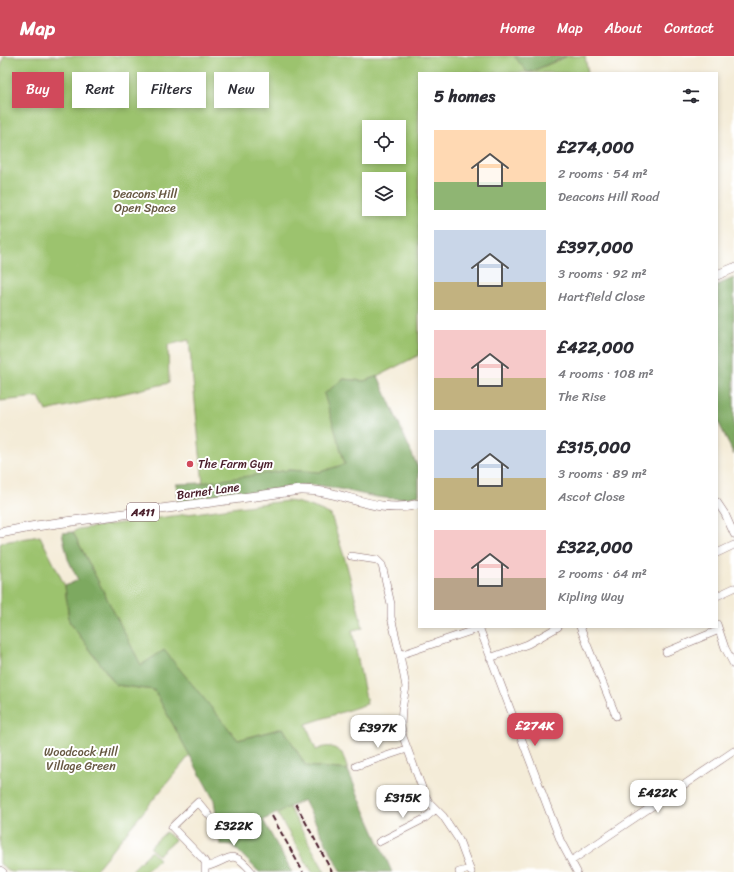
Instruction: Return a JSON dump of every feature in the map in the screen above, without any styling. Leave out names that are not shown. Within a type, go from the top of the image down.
[{"type":"main road","points":[[718,275],[734,268]]},
{"type":"main road","name":"Barnet Lane","points":[[0,533],[28,527],[300,490],[324,492],[387,508],[400,508],[418,504]]},
{"type":"street","points":[[718,504],[725,514],[734,534]]},
{"type":"street","points":[[718,553],[734,545]]},
{"type":"street","points":[[351,556],[377,560],[382,565],[391,604],[391,617],[406,687],[402,709],[401,726],[403,737],[424,793],[429,802],[443,816],[459,840],[470,871],[459,872]]},
{"type":"street","points":[[718,596],[734,588]]},
{"type":"street","points":[[718,627],[734,665]]},
{"type":"street","points":[[400,655],[476,628]]},
{"type":"street","points":[[479,628],[554,824],[577,872]]},
{"type":"street","points":[[580,628],[616,716]]},
{"type":"street","points":[[666,652],[716,628]]},
{"type":"street","points":[[490,658],[528,644],[549,629]]},
{"type":"street","points":[[356,766],[407,749]]},
{"type":"street","points":[[571,861],[734,751]]},
{"type":"street","points":[[214,821],[198,802],[172,827],[202,858],[205,870],[230,856],[240,859],[252,872]]},
{"type":"street","points":[[379,842],[424,819],[436,809]]},
{"type":"green space","name":"Deacons Hill Open Space","points":[[4,56],[514,56],[527,72],[418,72],[418,356],[378,376],[364,381],[343,379],[346,464],[320,472],[289,470],[203,484],[189,340],[168,345],[169,383],[46,411],[39,397],[0,401],[0,70]]},
{"type":"green space","points":[[514,56],[567,56],[530,72],[527,72]]},
{"type":"green space","points":[[568,56],[585,56],[588,72],[530,72]]},
{"type":"green space","points":[[734,278],[734,455],[718,421],[718,285]]},
{"type":"green space","points":[[378,376],[418,468],[418,495],[405,498],[376,497],[334,488],[305,485],[178,503],[176,484],[201,483],[289,470],[320,472],[345,464],[324,394],[343,379],[364,381]]},
{"type":"green space","points":[[288,501],[310,506],[331,515],[347,566],[363,628],[352,630],[367,704],[306,724],[316,750],[324,747],[332,747],[338,750],[342,753],[348,770],[306,766],[283,728],[238,740],[164,651],[141,666],[73,532],[78,529]]},
{"type":"green space","points":[[73,532],[141,665],[164,650],[238,740],[283,728],[306,766],[348,770],[392,872],[341,872],[304,800],[263,820],[292,872],[259,872],[232,845],[220,844],[214,800],[154,690],[116,685],[69,621],[65,586],[78,580],[68,559],[62,533]]},
{"type":"green space","name":"Woodcock Hill Village Green","points":[[40,536],[65,586],[69,621],[116,685],[154,690],[190,755],[94,872],[11,872],[0,864],[0,544],[3,542]]},
{"type":"green space","points":[[289,807],[325,872],[312,872],[277,813]]},
{"type":"green space","points":[[166,832],[175,840],[158,855],[151,849],[151,846]]},
{"type":"green space","points":[[151,851],[159,859],[145,872],[133,872],[133,869]]},
{"type":"railway","points":[[296,804],[332,872]]},
{"type":"railway","points":[[272,816],[303,872]]},
{"type":"place","name":"The Farm Gym","points":[[190,464]]}]
